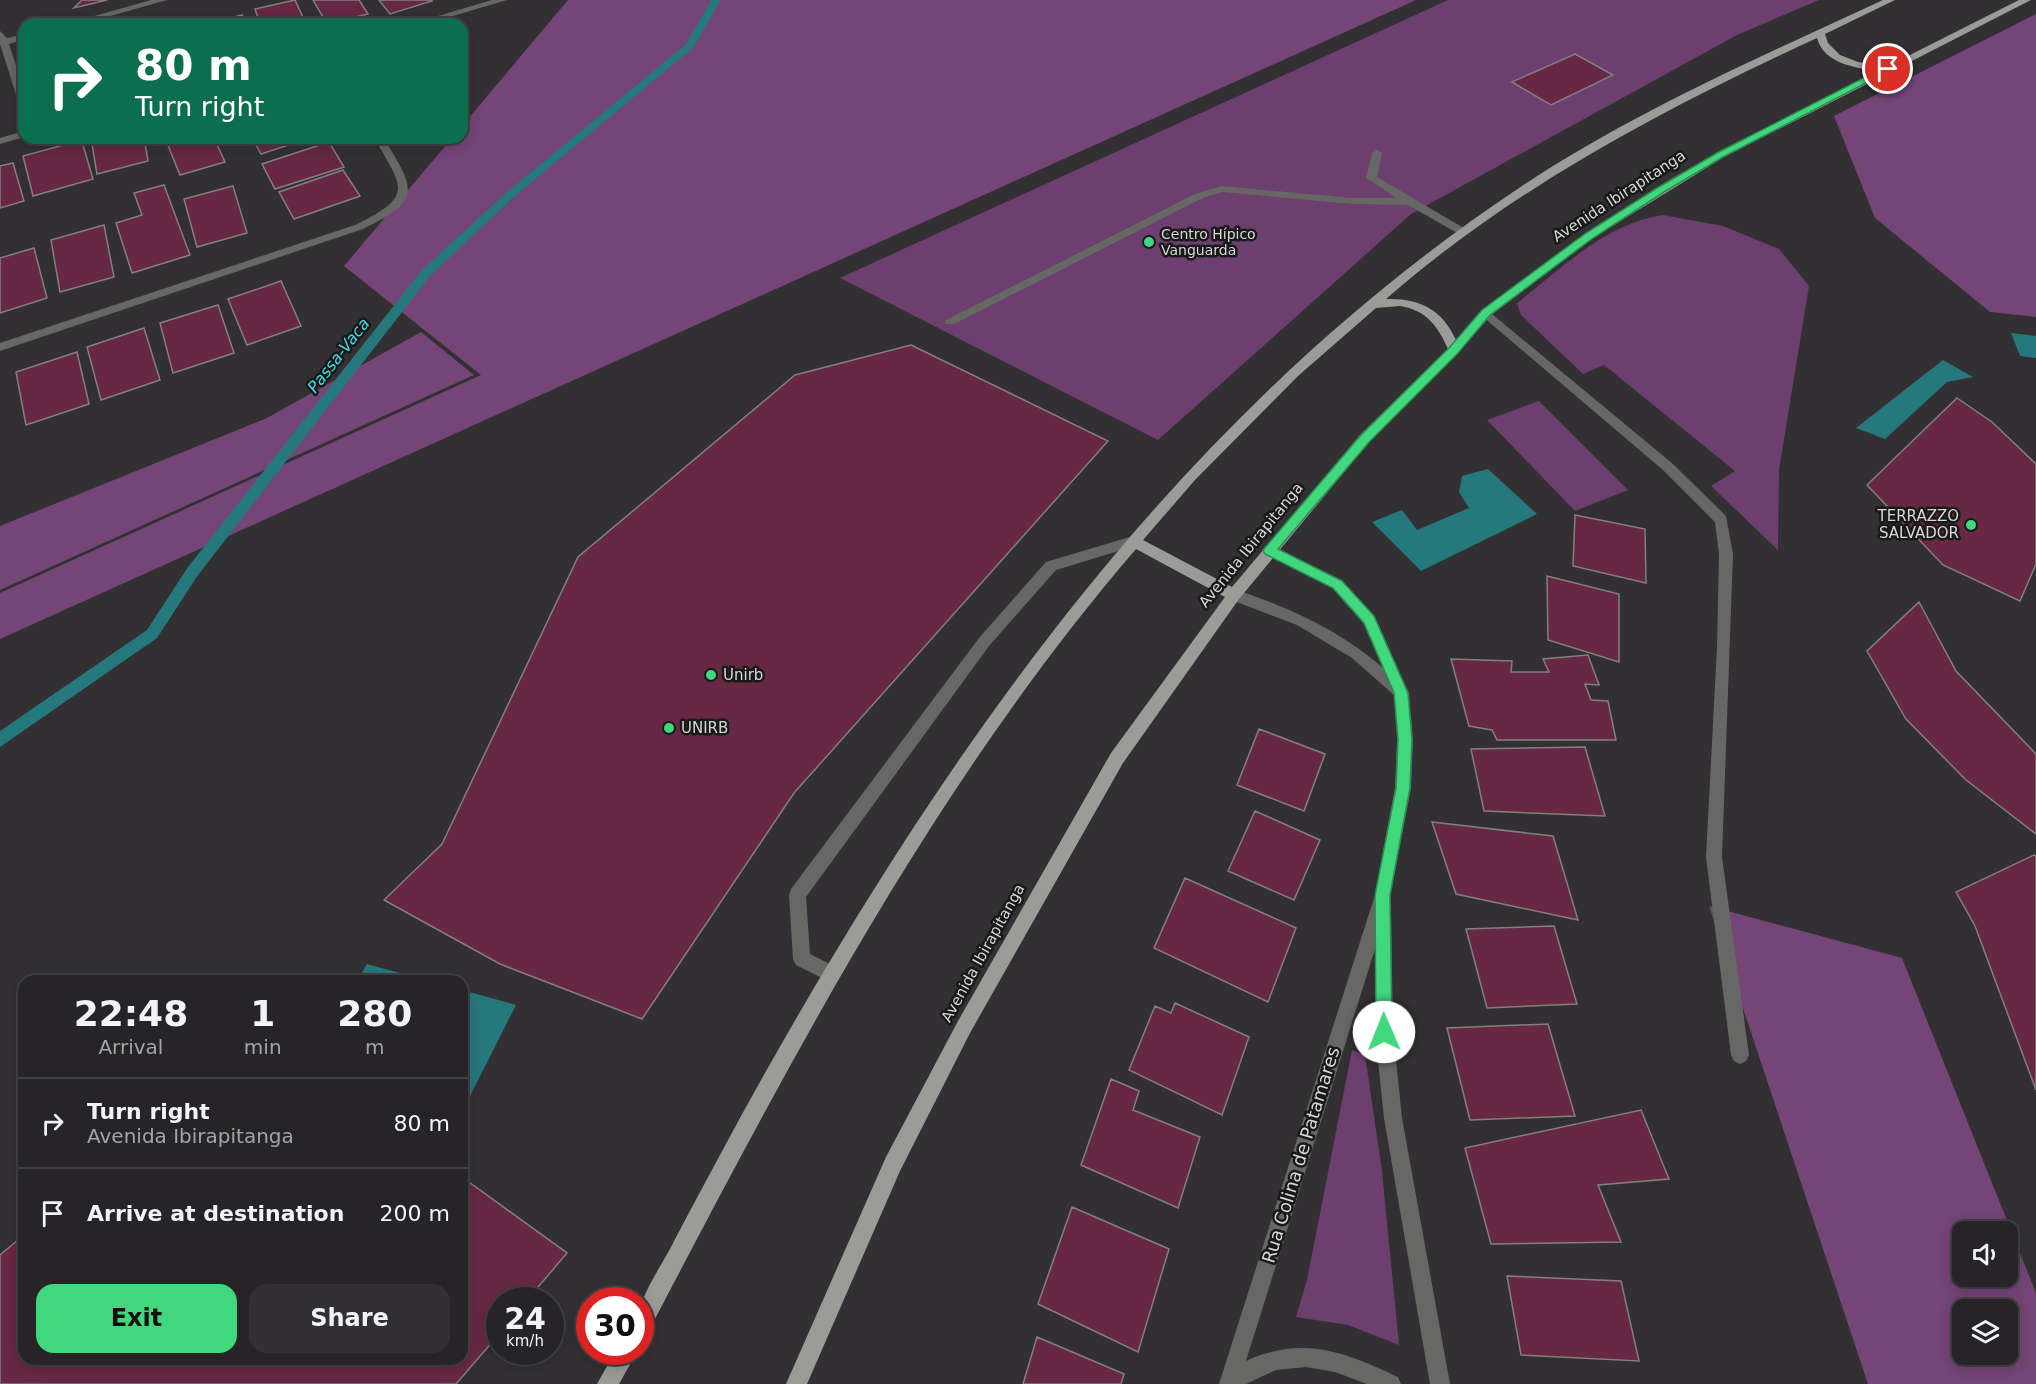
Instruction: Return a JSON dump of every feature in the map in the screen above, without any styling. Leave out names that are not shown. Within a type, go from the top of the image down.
[{"type":"main road","points":[[654,1300],[773,1075],[904,853],[1000,709],[1042,651],[1192,473],[1276,387],[1368,306],[1463,232],[1587,151],[1710,86],[1890,0]]},
{"type":"main road","name":"Avenida Ibirapitanga","points":[[796,1384],[893,1164],[970,1017],[1118,758],[1234,595],[1365,438],[1454,350],[1486,313],[1590,236],[1660,190],[1720,155],[2026,0]]},
{"type":"main road","points":[[1820,33],[1826,49],[1836,56],[1849,62],[1888,69]]},
{"type":"main road","points":[[1368,306],[1403,302],[1432,314],[1442,323],[1454,350]]},
{"type":"main road","points":[[1133,541],[1234,595]]},
{"type":"main road","points":[[606,1384],[618,1365]]},
{"type":"street","points":[[94,18],[162,0]]},
{"type":"street","points":[[438,18],[502,0]]},
{"type":"street","points":[[18,37],[2,38],[18,86]]},
{"type":"street","points":[[0,141],[18,136]]},
{"type":"street","points":[[0,347],[359,226],[387,214],[399,204],[406,193],[405,182],[383,144]]},
{"type":"street","points":[[1377,153],[1371,178],[1463,232]]},
{"type":"street","points":[[950,321],[1191,200],[1221,189],[1352,201],[1410,202]]},
{"type":"street","points":[[1486,313],[1668,467],[1721,520],[1726,554],[1714,857],[1740,1055]]},
{"type":"street","points":[[832,974],[802,959],[797,895],[955,679],[1050,566],[1133,541]]},
{"type":"street","name":"Rua Colina de Patamares","points":[[1229,1383],[1383,895],[1403,788],[1405,739],[1401,693],[1369,620],[1337,584],[1270,550]]},
{"type":"street","points":[[1234,595],[1302,621],[1357,654],[1401,693]]},
{"type":"street","name":"Rua Colina de Patamares","points":[[1383,895],[1384,1032],[1393,1118],[1440,1384]]},
{"type":"street","name":"Rua Colina de Patamares","points":[[1229,1383],[1275,1360],[1315,1356],[1358,1368],[1391,1384]]},
{"type":"shaded area","points":[[568,0],[1416,0],[0,639],[0,593],[481,375],[344,266],[447,144],[468,144],[468,119]]},
{"type":"shaded area","name":"Centro Hípico Vanguarda","points":[[1448,0],[1819,0],[1737,35],[1411,214],[1158,440],[840,278]]},
{"type":"shaded area","points":[[2036,14],[2036,317],[1990,312],[1875,218],[1834,116]]},
{"type":"shaded area","points":[[1663,215],[1723,226],[1779,249],[1809,286],[1779,470],[1778,550],[1711,486],[1735,471],[1604,365],[1583,374],[1521,315],[1517,303],[1585,249],[1622,228]]},
{"type":"shaded area","points":[[421,332],[474,375],[0,590],[0,526],[267,418]]},
{"type":"shaded area","points":[[1539,401],[1628,490],[1575,511],[1487,420]]},
{"type":"shaded area","points":[[1709,906],[1902,958],[2007,1221],[1952,1221],[1952,1287],[2018,1287],[2018,1248],[2036,1293],[2036,1384],[1868,1384]]},
{"type":"shaded area","points":[[1352,1050],[1365,1055],[1382,1171],[1399,1345],[1348,1325],[1296,1317],[1307,1280]]},
{"type":"water","points":[[2011,333],[2036,336],[2036,358],[2020,356]]},
{"type":"water","points":[[1943,360],[1973,377],[1947,382],[1885,439],[1856,428]]},
{"type":"water","points":[[1488,469],[1537,514],[1421,571],[1372,522],[1402,510],[1417,530],[1469,508],[1459,492],[1462,476]]},
{"type":"water","points":[[367,964],[407,975],[361,975]]},
{"type":"water","points":[[468,992],[516,1005],[470,1096],[468,1096]]},
{"type":"building","points":[[82,0],[107,0],[74,8]]},
{"type":"building","points":[[295,0],[303,18],[258,18],[255,9]]},
{"type":"building","points":[[313,0],[359,0],[368,14],[352,18],[324,18]]},
{"type":"building","points":[[379,0],[431,0],[432,1],[390,14]]},
{"type":"building","points":[[1575,54],[1613,75],[1551,105],[1512,82]]},
{"type":"building","points":[[59,144],[83,144],[93,179],[33,196],[23,156],[60,146]]},
{"type":"building","points":[[92,144],[145,144],[148,161],[97,174]]},
{"type":"building","points":[[167,144],[217,144],[225,162],[180,175]]},
{"type":"building","points":[[255,144],[292,144],[261,154]]},
{"type":"building","points":[[323,144],[330,144],[344,167],[275,189],[262,164]]},
{"type":"building","points":[[13,163],[24,201],[0,208],[0,166]]},
{"type":"building","points":[[343,170],[360,196],[294,219],[279,192]]},
{"type":"building","points":[[164,185],[190,255],[132,273],[116,223],[142,215],[134,193]]},
{"type":"building","points":[[233,186],[247,233],[197,247],[184,199]]},
{"type":"building","points":[[104,225],[114,277],[60,292],[51,240]]},
{"type":"building","points":[[34,248],[47,298],[0,313],[0,258]]},
{"type":"building","points":[[281,281],[301,326],[247,345],[228,299]]},
{"type":"building","points":[[218,305],[234,353],[173,373],[160,323]]},
{"type":"building","points":[[144,328],[160,380],[101,400],[87,347]]},
{"type":"building","name":"Unirb","points":[[911,345],[1108,441],[794,793],[642,1019],[500,964],[384,900],[442,844],[578,557],[795,375]]},
{"type":"building","points":[[77,352],[89,404],[26,425],[16,372]]},
{"type":"building","name":"TERRAZZO SALVADOR","points":[[1957,398],[1992,422],[2036,464],[2036,564],[2020,601],[1943,565],[1867,485]]},
{"type":"building","points":[[1575,515],[1645,529],[1646,583],[1573,566]]},
{"type":"building","points":[[1547,576],[1619,594],[1619,662],[1548,640]]},
{"type":"building","points":[[1919,602],[1956,671],[2036,754],[2036,834],[1966,780],[1906,719],[1867,651]]},
{"type":"building","points":[[1588,655],[1599,685],[1585,684],[1591,700],[1608,701],[1616,740],[1497,740],[1492,730],[1469,726],[1451,659],[1512,661],[1511,672],[1549,672],[1543,659]]},
{"type":"building","points":[[1259,729],[1325,754],[1304,811],[1237,785]]},
{"type":"building","points":[[1585,747],[1605,816],[1484,811],[1471,749]]},
{"type":"building","points":[[1255,811],[1320,840],[1294,900],[1228,871]]},
{"type":"building","points":[[1432,822],[1553,836],[1578,920],[1456,894]]},
{"type":"building","points":[[2036,856],[2036,1090],[1975,926],[1956,892]]},
{"type":"building","points":[[1185,878],[1296,928],[1268,1002],[1154,948]]},
{"type":"building","points":[[1554,926],[1577,1004],[1487,1008],[1466,929]]},
{"type":"building","points":[[1175,1003],[1249,1037],[1222,1115],[1129,1070],[1155,1006],[1171,1013]]},
{"type":"building","points":[[1548,1024],[1575,1116],[1470,1120],[1447,1028]]},
{"type":"building","points":[[1111,1079],[1139,1091],[1133,1110],[1200,1137],[1178,1208],[1081,1165]]},
{"type":"building","points":[[1641,1110],[1669,1179],[1598,1185],[1621,1242],[1491,1244],[1465,1148]]},
{"type":"building","points":[[468,1181],[567,1253],[538,1287],[486,1287],[486,1349],[456,1384],[0,1384],[0,1255],[18,1240],[18,1365],[468,1365]]},
{"type":"building","points":[[1072,1207],[1169,1249],[1138,1352],[1038,1304]]},
{"type":"building","points":[[1507,1276],[1621,1281],[1639,1361],[1521,1355]]},
{"type":"building","points":[[1037,1337],[1124,1374],[1121,1384],[1023,1384]]},
{"type":"waterway","name":"Passa-Vaca","points":[[0,740],[152,634],[193,571],[426,273],[511,194],[690,46],[716,0]]},
{"type":"place","name":"Centro Hípico Vanguarda","points":[[1149,242]]},
{"type":"place","name":"TERRAZZO SALVADOR","points":[[1971,525]]},
{"type":"place","name":"Unirb","points":[[711,675]]},
{"type":"place","name":"UNIRB","points":[[669,728]]},
{"type":"route","points":[[1384,1032],[1383,895],[1403,788],[1405,739],[1401,693],[1369,620],[1337,584],[1270,550],[1365,438],[1454,350],[1486,313],[1590,236],[1660,190],[1720,155],[1888,69]]}]
